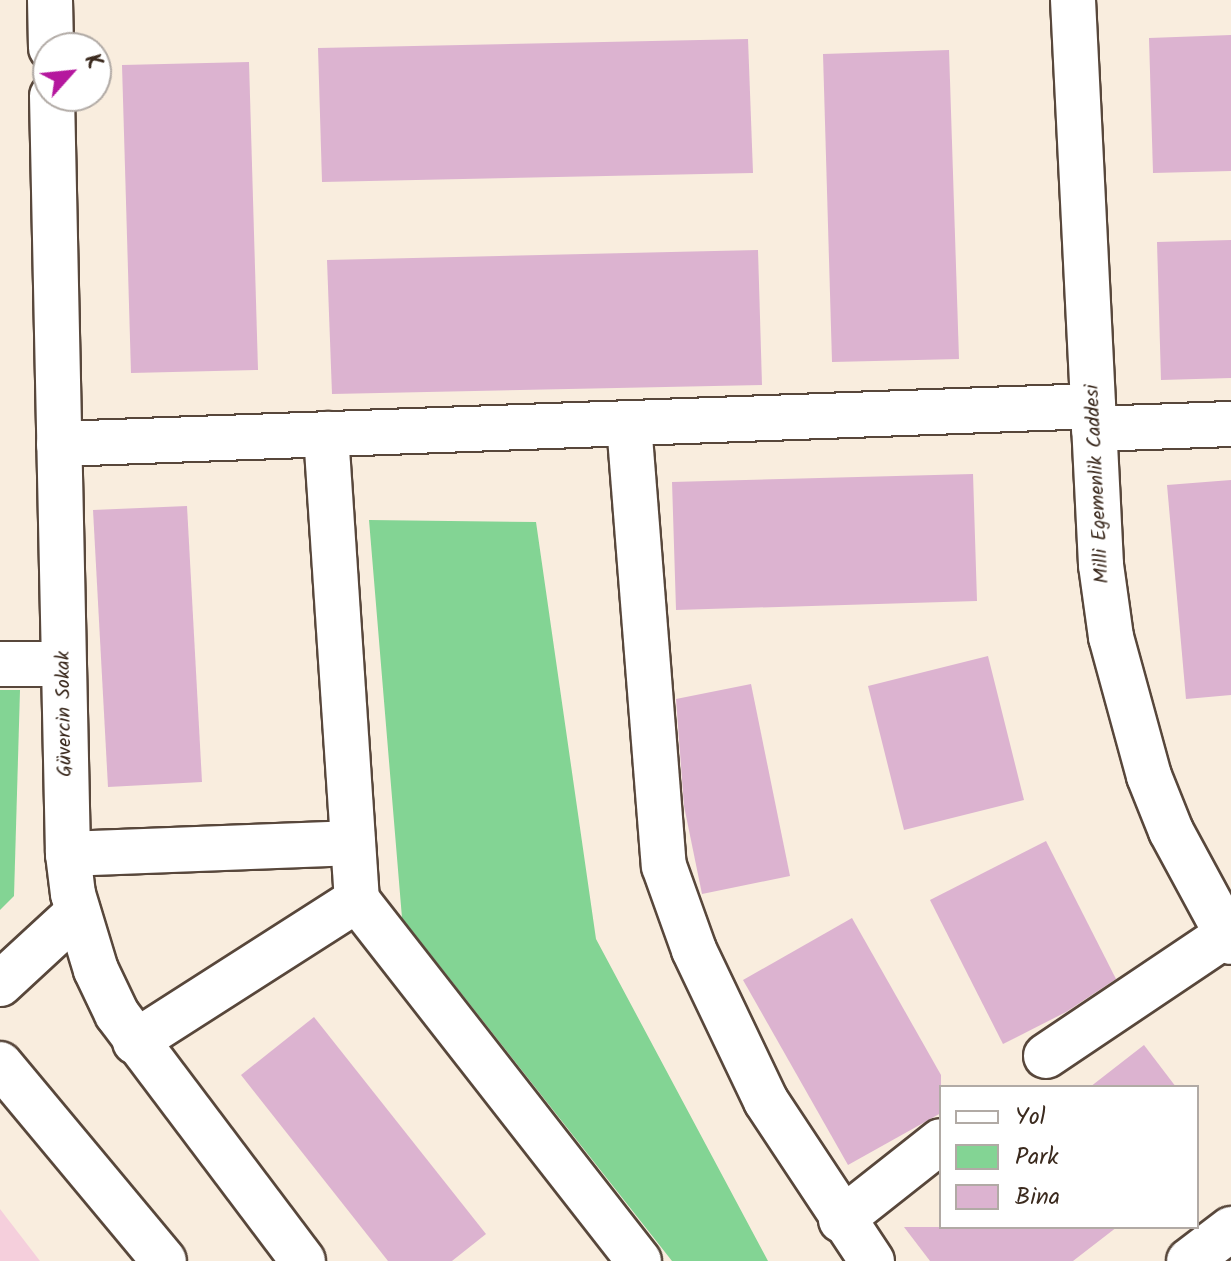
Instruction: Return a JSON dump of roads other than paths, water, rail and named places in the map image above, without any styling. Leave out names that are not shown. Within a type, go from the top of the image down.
[{"type":"street","points":[[50,0],[51,32]]},
{"type":"street","name":"Milli Egemenlik Caddesi","points":[[1073,0],[1101,565],[1127,707],[1171,831],[1229,939]]},
{"type":"street","name":"Güvercin Sokak","points":[[52,112],[68,854],[78,912],[96,970],[135,1042],[303,1261]]},
{"type":"street","points":[[59,444],[629,424],[1094,418],[1231,424]]},
{"type":"street","points":[[629,424],[664,866],[731,1032],[766,1101],[841,1220],[872,1261]]},
{"type":"street","points":[[326,434],[357,900],[639,1261]]},
{"type":"street","points":[[0,664],[63,664]]},
{"type":"street","points":[[68,854],[353,843]]},
{"type":"street","points":[[135,1042],[357,900]]},
{"type":"street","points":[[0,984],[78,912]]},
{"type":"street","points":[[1046,1056],[1229,939]]},
{"type":"street","points":[[0,1064],[164,1261]]},
{"type":"street","points":[[841,1220],[939,1143]]},
{"type":"street","points":[[1189,1261],[1231,1229]]}]
